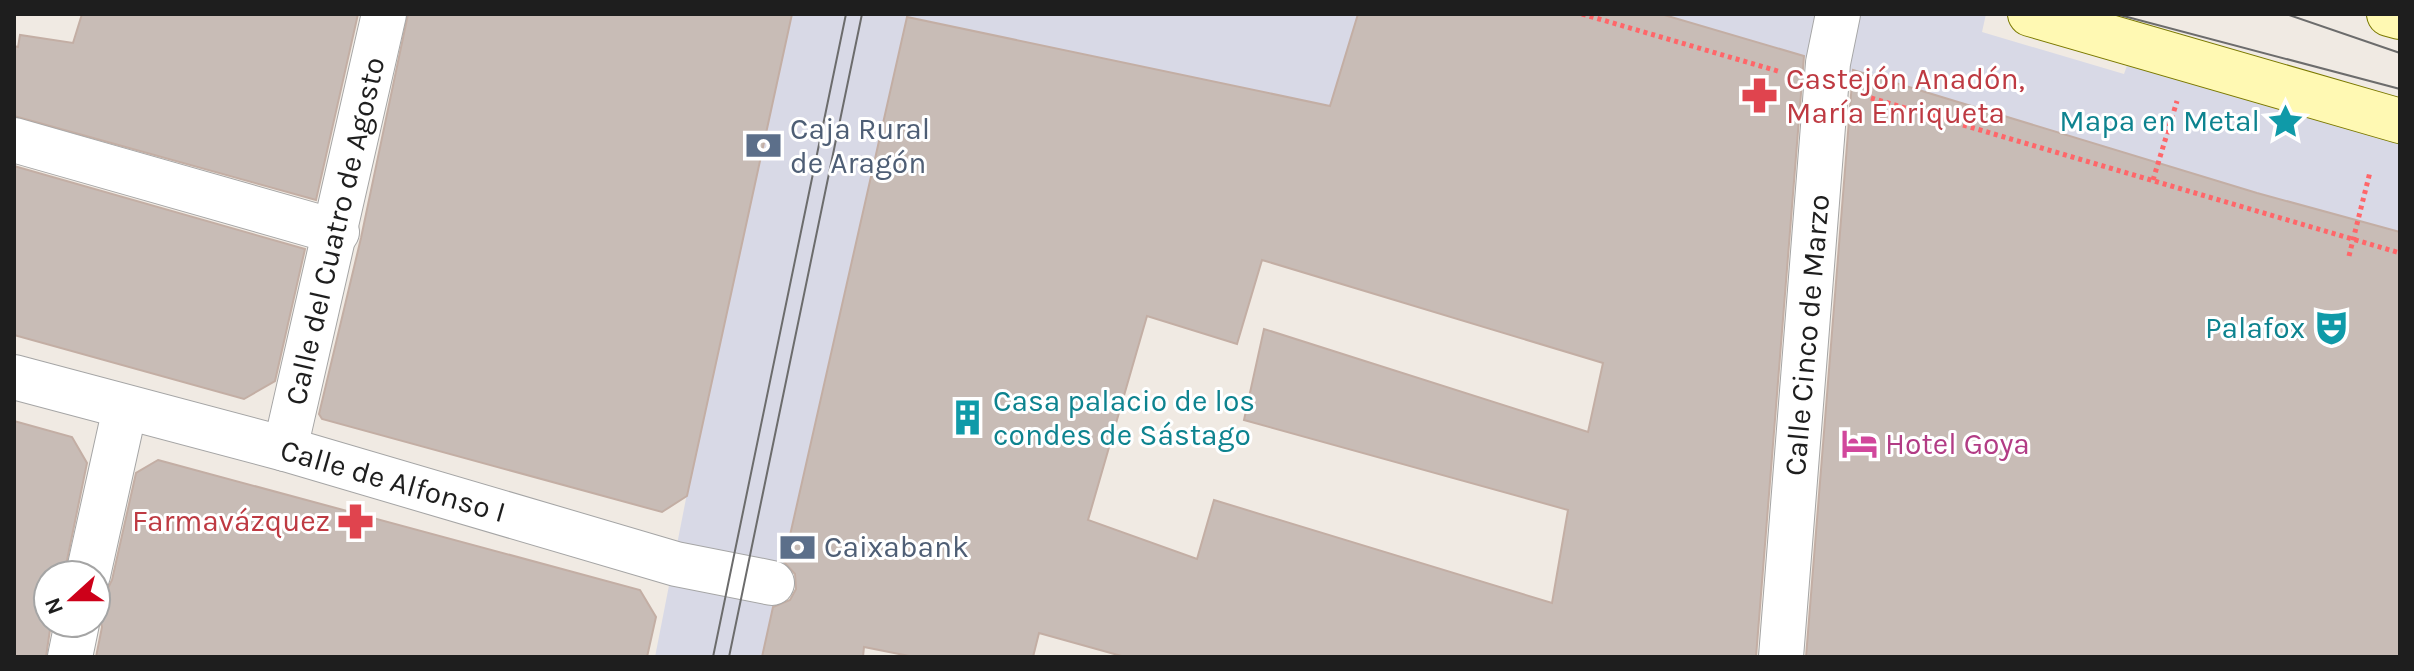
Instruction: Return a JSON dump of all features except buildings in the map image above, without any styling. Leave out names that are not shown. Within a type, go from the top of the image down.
[{"type":"street","name":"Calle del Cuatro de Agosto","points":[[285,449],[337,232],[384,14]]},
{"type":"street","name":"Calle Cinco de Marzo","points":[[1781,657],[1828,63],[1838,14]]},
{"type":"street","points":[[2030,14],[2400,121]]},
{"type":"street","points":[[2389,14],[2400,17]]},
{"type":"street","points":[[14,140],[337,232]]},
{"type":"street","name":"Calle de Alfonso I","points":[[14,377],[285,449],[676,564],[772,583]]},
{"type":"street","points":[[92,559],[125,408]]},
{"type":"path","points":[[1582,14],[1598,16],[1792,76]]},
{"type":"path","points":[[2153,180],[2181,87]]},
{"type":"path","points":[[1866,96],[2400,253]]},
{"type":"path","points":[[2349,256],[2370,172]]},
{"type":"shaded area","points":[[792,14],[1358,14],[1330,106],[907,17],[762,657],[655,657],[701,422]]},
{"type":"shaded area","points":[[1661,14],[1986,14],[1982,32],[2124,74],[2130,57],[2400,137],[2400,232],[2257,193]]},
{"type":"tram line","points":[[713,657],[846,14]]},
{"type":"tram line","points":[[729,657],[862,14]]},
{"type":"tram line","points":[[2116,14],[2400,89]]},
{"type":"tram line","points":[[2286,14],[2400,53]]},
{"type":"place","name":"Castejón Anadón, María Enriqueta","points":[[1760,96]]},
{"type":"place","name":"Mapa en Metal","points":[[2286,121]]},
{"type":"place","name":"Caja Rural de Aragón","points":[[764,146]]},
{"type":"place","name":"Palafox","points":[[2331,328]]},
{"type":"place","name":"Casa palacio de los condes de Sástago","points":[[967,418]]},
{"type":"place","name":"Hotel Goya","points":[[1859,444]]},
{"type":"place","name":"Farmavázquez","points":[[356,521]]},
{"type":"place","name":"Caixabank","points":[[798,547]]}]
